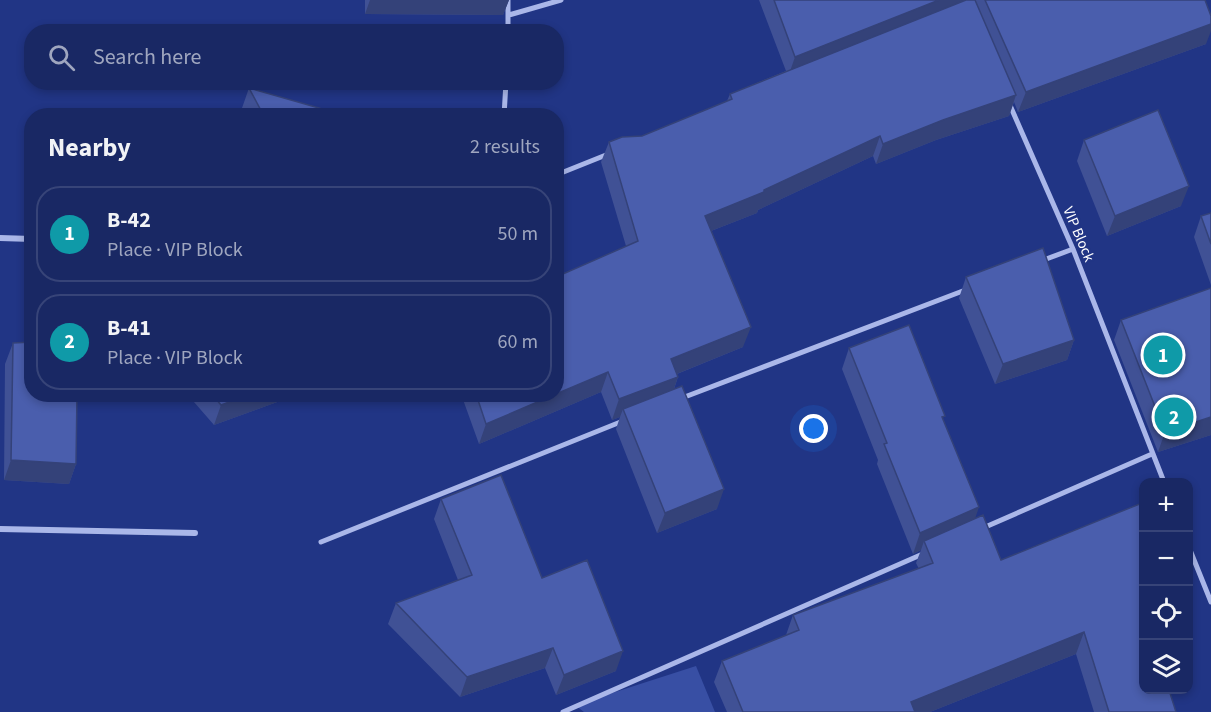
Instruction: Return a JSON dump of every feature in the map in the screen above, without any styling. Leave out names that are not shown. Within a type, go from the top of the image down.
[{"type":"street","points":[[508,0],[508,24]]},
{"type":"street","points":[[509,15],[561,0]]},
{"type":"street","points":[[504,108],[506,90]]},
{"type":"street","name":"VIP Block","points":[[1006,97],[1073,249],[1162,478]]},
{"type":"street","points":[[564,172],[622,148]]},
{"type":"street","points":[[0,238],[24,239]]},
{"type":"street","points":[[1040,261],[1073,249]]},
{"type":"street","points":[[676,400],[974,287]]},
{"type":"street","points":[[321,542],[632,417]]},
{"type":"street","points":[[978,530],[1152,454]]},
{"type":"street","points":[[0,528],[195,533]]},
{"type":"street","points":[[563,712],[934,549]]},
{"type":"street","points":[[1193,557],[1211,602]]},
{"type":"shaded area","points":[[696,666],[715,712],[584,712],[575,705]]},
{"type":"building","points":[[774,0],[939,0],[795,57]]},
{"type":"building","points":[[966,0],[975,0],[1016,95],[883,144],[880,136],[764,190],[764,192],[705,216],[751,327],[671,359],[678,377],[619,399],[608,372],[564,391],[564,273],[638,241],[609,142],[622,137],[642,136],[732,99],[730,94]]},
{"type":"building","points":[[985,0],[1205,0],[1211,16],[1211,24],[1026,92]]},
{"type":"building","points":[[250,90],[319,108],[260,108]]},
{"type":"building","points":[[1158,110],[1189,186],[1115,216],[1084,140]]},
{"type":"building","points":[[1211,213],[1211,244],[1201,216]]},
{"type":"building","points":[[1043,248],[1074,340],[1003,364],[966,277]]},
{"type":"building","points":[[1211,288],[1211,417],[1165,432],[1121,320]]},
{"type":"building","points":[[909,325],[945,416],[942,417],[979,507],[920,533],[849,348]]},
{"type":"building","points":[[24,342],[24,402],[77,402],[76,464],[11,460],[13,343]]},
{"type":"building","points":[[682,386],[724,489],[665,513],[623,409]]},
{"type":"building","points":[[479,402],[537,402],[486,424]]},
{"type":"building","points":[[501,475],[542,578],[587,560],[623,651],[564,675],[553,648],[467,677],[396,603],[472,575],[441,499]]},
{"type":"building","points":[[1139,504],[1139,694],[1170,694],[1176,712],[1109,712],[1084,632],[911,702],[915,712],[743,712],[722,661],[799,630],[793,615],[933,563],[924,541],[983,515],[1001,560]]},
{"type":"place","name":"B-42","points":[[1163,355]]},
{"type":"place","name":"B-41","points":[[1174,417]]}]
